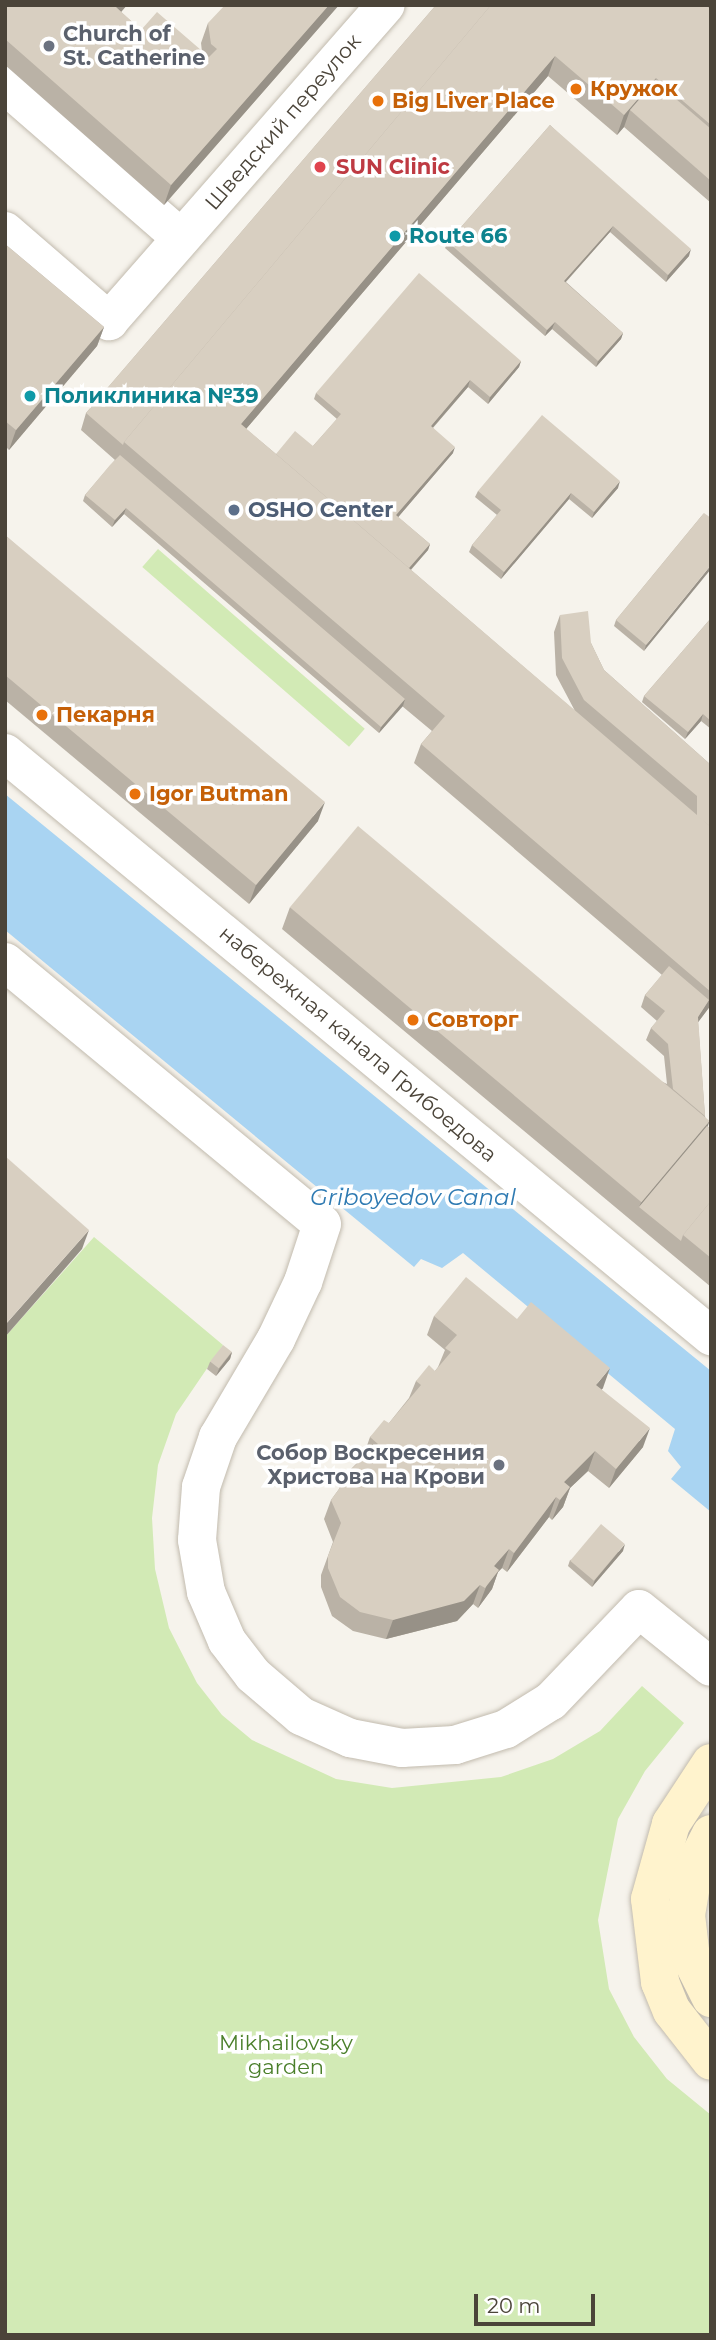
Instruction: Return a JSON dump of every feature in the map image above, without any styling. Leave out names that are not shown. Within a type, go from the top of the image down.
[{"type":"main road","points":[[711,1763],[671,1824],[650,1899],[660,1982],[672,2011],[711,2061]]},
{"type":"main road","points":[[711,1834],[694,1868],[686,1915],[691,1958],[711,1997]]},
{"type":"street","name":"Шведский переулок","points":[[5,231],[109,321],[386,5]]},
{"type":"street","points":[[5,85],[181,238]]},
{"type":"street","name":"набережная канала Грибоедова","points":[[5,753],[711,1336]]},
{"type":"street","points":[[5,962],[322,1224],[298,1293],[276,1339],[218,1437],[201,1487],[197,1540],[206,1592],[227,1641],[253,1675],[302,1716],[350,1738],[402,1748],[455,1745],[506,1729],[551,1702],[639,1609],[711,1667]]},
{"type":"green space","points":[[158,549],[365,729],[349,747],[142,567]]},
{"type":"green space","name":"Mikhailovsky garden","points":[[94,1237],[223,1345],[176,1414],[158,1465],[152,1518],[155,1569],[169,1628],[197,1683],[222,1715],[252,1740],[336,1779],[392,1788],[501,1777],[553,1759],[600,1731],[642,1686],[684,1723],[645,1771],[618,1819],[598,1920],[609,1989],[634,2037],[667,2079],[711,2115],[711,2335],[5,2335],[5,1337]]},
{"type":"water","name":"Griboyedov Canal","points":[[5,794],[711,1371],[711,1512],[671,1479],[681,1467],[668,1451],[675,1429],[463,1253],[442,1268],[421,1259],[414,1267],[5,930]]},
{"type":"building","points":[[5,5],[117,5],[116,7],[141,30],[157,12],[209,57],[217,49],[211,44],[208,23],[225,5],[329,5],[171,185],[5,39]]},
{"type":"building","points":[[436,5],[491,5],[123,445],[86,413]]},
{"type":"building","points":[[491,5],[706,5],[711,10],[711,125],[656,78],[624,115],[555,56],[241,424],[711,827],[711,992],[421,744],[445,716],[124,442]]},
{"type":"building","points":[[655,81],[711,129],[711,181],[630,110]]},
{"type":"building","points":[[550,125],[691,249],[668,275],[613,226],[564,281],[623,333],[598,361],[555,322],[547,330],[448,242]]},
{"type":"building","name":"Поликлиника №39","points":[[5,244],[104,327],[16,430],[5,421]]},
{"type":"building","points":[[419,273],[521,361],[490,397],[470,380],[431,426],[455,447],[396,515],[430,544],[409,568],[276,454],[295,431],[313,446],[341,414],[316,393]]},
{"type":"building","points":[[542,415],[620,481],[594,512],[571,493],[504,572],[472,545],[501,510],[478,491]]},
{"type":"building","points":[[120,455],[405,699],[381,727],[126,508],[115,520],[85,495]]},
{"type":"building","points":[[704,513],[711,518],[711,565],[646,645],[616,620]]},
{"type":"building","points":[[5,535],[325,802],[256,885],[5,675]]},
{"type":"building","points":[[588,611],[591,643],[604,670],[711,765],[711,827],[697,816],[697,796],[584,700],[562,658],[560,615]]},
{"type":"building","points":[[711,618],[711,721],[703,714],[688,732],[644,696]]},
{"type":"building","points":[[358,826],[710,1121],[641,1202],[290,907]]},
{"type":"building","points":[[669,966],[709,1000],[698,1017],[705,1116],[673,1089],[668,1044],[651,1028],[665,1011],[645,995]]},
{"type":"building","points":[[707,1126],[711,1129],[711,1201],[681,1241],[639,1207]]},
{"type":"building","points":[[5,1156],[89,1230],[5,1325]]},
{"type":"building","points":[[711,1201],[711,1258],[683,1235]]},
{"type":"building","name":"Собор Воскресения Христова на Крови","points":[[466,1277],[517,1319],[531,1302],[610,1368],[596,1385],[650,1428],[616,1469],[595,1451],[564,1482],[570,1487],[560,1500],[556,1497],[514,1553],[509,1549],[494,1566],[499,1570],[485,1588],[480,1585],[464,1601],[393,1620],[360,1612],[340,1597],[328,1568],[328,1556],[341,1523],[331,1500],[347,1478],[344,1476],[378,1444],[370,1437],[384,1420],[389,1423],[421,1385],[416,1381],[429,1365],[435,1371],[451,1352],[445,1348],[457,1335],[434,1316]]},
{"type":"building","points":[[223,1345],[232,1352],[219,1368],[210,1362]]},
{"type":"building","points":[[601,1524],[625,1544],[594,1581],[570,1561]]},
{"type":"place","name":"Church of St. Catherine","points":[[49,46]]},
{"type":"place","name":"Кружок","points":[[576,89]]},
{"type":"place","name":"Big Liver Place","points":[[378,101]]},
{"type":"place","name":"SUN Clinic","points":[[320,167]]},
{"type":"place","name":"Route 66","points":[[395,236]]},
{"type":"place","name":"Поликлиника №39","points":[[30,396]]},
{"type":"place","name":"OSHO Center","points":[[234,510]]},
{"type":"place","name":"Пекарня","points":[[42,715]]},
{"type":"place","name":"Igor Butman","points":[[135,794]]},
{"type":"place","name":"Совторг","points":[[413,1020]]},
{"type":"place","name":"Собор Воскресения Христова на Крови","points":[[499,1465]]}]
